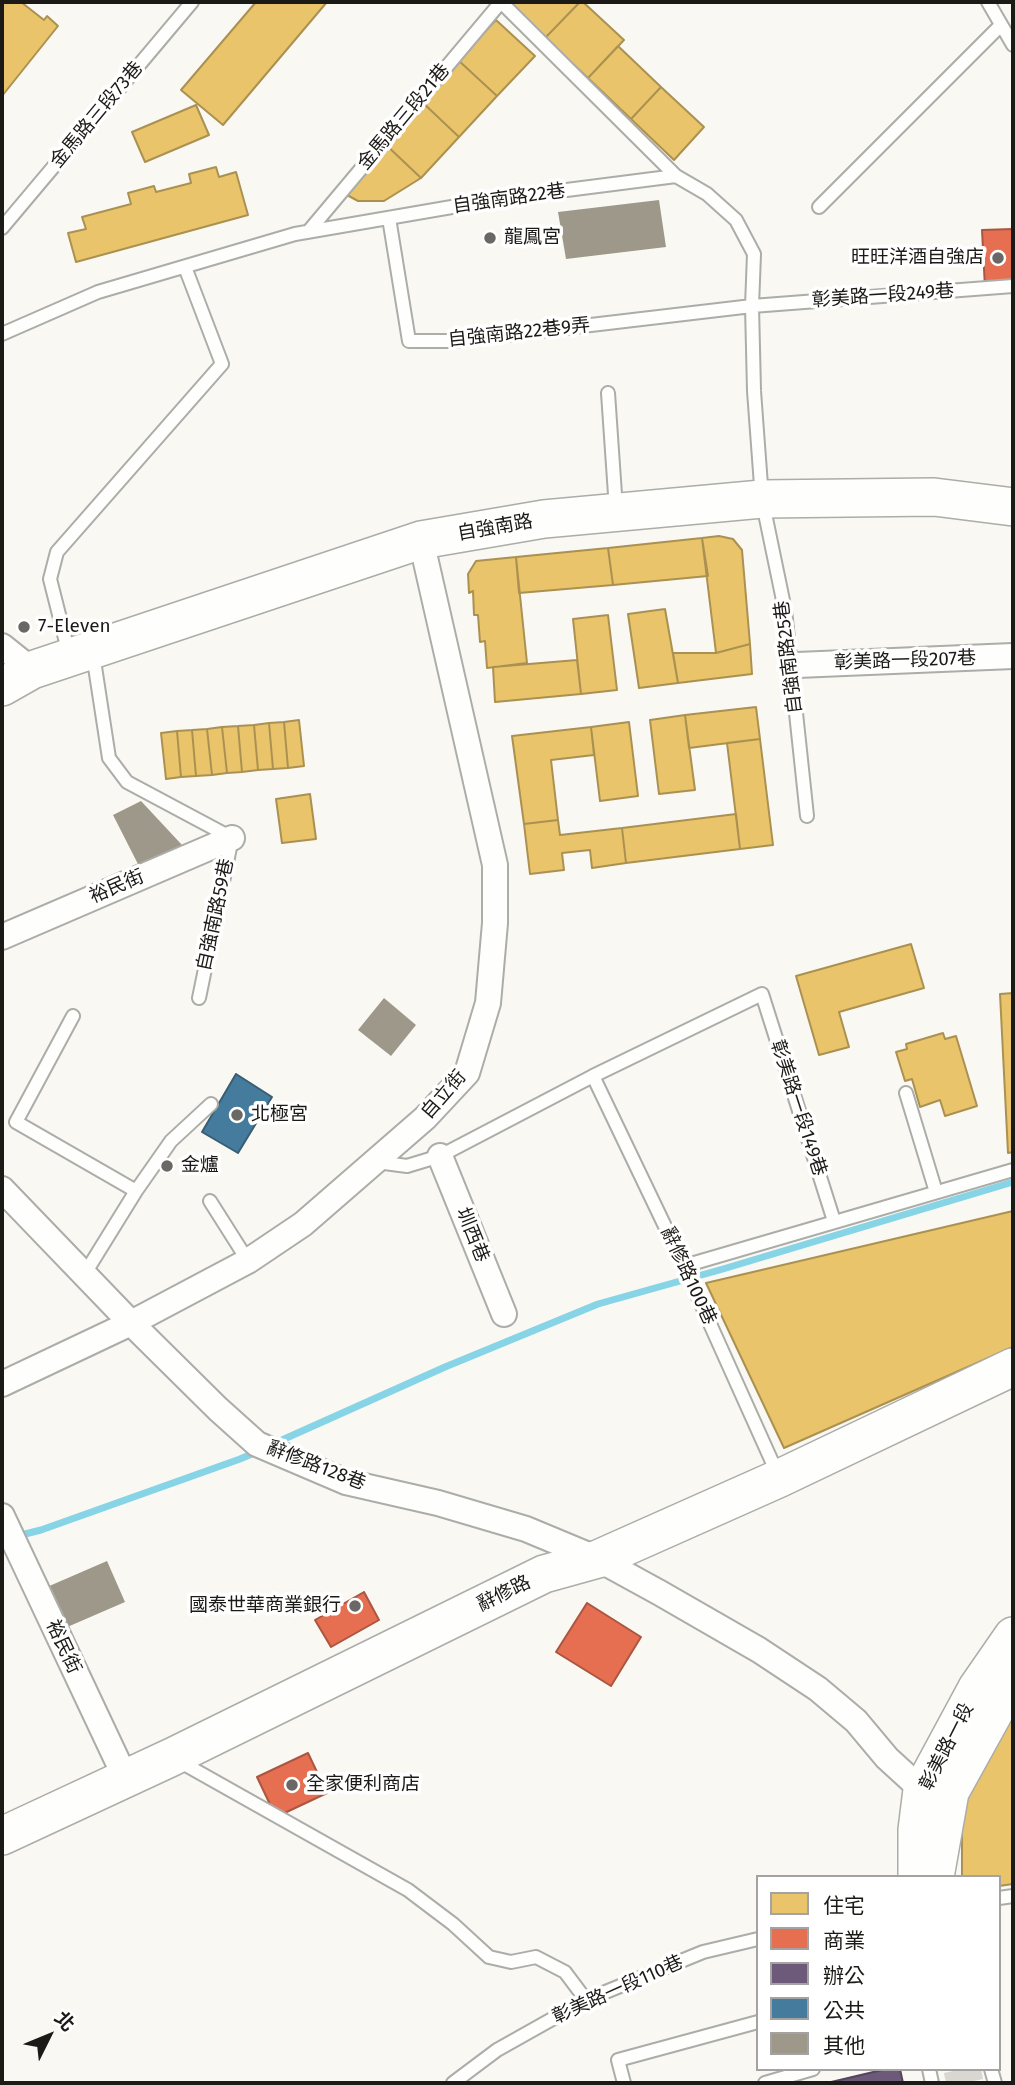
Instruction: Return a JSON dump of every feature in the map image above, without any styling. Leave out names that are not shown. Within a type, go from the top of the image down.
[{"type":"street","name":"自強南路","points":[[17,678],[421,540],[544,519],[762,499],[934,497],[1013,507]]},
{"type":"street","name":"自立街","points":[[2,1384],[131,1323],[248,1261],[303,1224],[377,1162],[425,1118],[467,1073],[488,1003],[495,923],[495,865],[421,540]]},
{"type":"street","points":[[2,646],[17,678]]},
{"type":"street","name":"彰美路一段207巷","points":[[797,665],[1013,656]]},
{"type":"street","name":"裕民街","points":[[2,937],[232,838]]},
{"type":"street","name":"圳西巷","points":[[440,1156],[504,1314]]},
{"type":"street","name":"辭修路128巷","points":[[2,1189],[131,1323],[257,1444],[346,1482],[438,1503],[526,1529],[598,1559],[759,1650],[818,1689],[856,1721],[887,1758],[936,1791]]},
{"type":"street","name":"辭修路","points":[[2,1836],[172,1757],[544,1574],[598,1559],[780,1478],[1013,1367]]},
{"type":"street","name":"裕民街","points":[[2,1516],[125,1777]]},
{"type":"street","name":"彰美路一段","points":[[926,1875],[917,1830],[978,1688],[1013,1636]]},
{"type":"street","name":"彰美路一段","points":[[936,1791],[1013,1678]]},
{"type":"lane","name":"金馬路三段73巷","points":[[2,228],[192,2]]},
{"type":"lane","points":[[501,2],[676,176],[707,194],[736,220],[754,254],[754,391],[762,499]]},
{"type":"lane","name":"金馬路三段21巷","points":[[308,232],[501,2]]},
{"type":"lane","points":[[988,2],[1013,45]]},
{"type":"lane","points":[[819,207],[1001,25]]},
{"type":"lane","name":"自強南路22巷","points":[[2,334],[99,292],[295,234],[504,198],[676,176]]},
{"type":"lane","name":"自強南路22巷9弄","points":[[389,218],[409,341],[455,341],[752,306]]},
{"type":"lane","name":"自強南路59巷","points":[[185,267],[222,364],[57,552],[50,579],[82,654],[109,758],[127,782],[232,838],[199,998]]},
{"type":"lane","name":"彰美路一段249巷","points":[[752,306],[1013,286]]},
{"type":"lane","points":[[608,393],[617,512]]},
{"type":"lane","name":"自強南路25巷","points":[[762,499],[785,610],[807,816]]},
{"type":"lane","name":"彰美路一段149巷","points":[[593,1076],[762,994],[834,1221]]},
{"type":"lane","points":[[73,1016],[16,1122],[136,1191]]},
{"type":"lane","points":[[377,1162],[407,1166],[440,1156],[593,1076]]},
{"type":"lane","name":"辭修路100巷","points":[[593,1076],[684,1266],[780,1478]]},
{"type":"lane","points":[[906,1093],[936,1192]]},
{"type":"lane","points":[[84,1275],[171,1140],[211,1104]]},
{"type":"lane","points":[[684,1266],[1013,1170]]},
{"type":"lane","points":[[210,1201],[248,1261]]},
{"type":"lane","points":[[172,1757],[408,1890],[453,1924],[489,1957],[511,1962],[536,1956],[565,1972],[586,2000]]},
{"type":"lane","name":"彰美路一段110巷","points":[[453,2083],[497,2050],[586,2000],[703,1952],[756,1939]]},
{"type":"lane","points":[[624,2083],[618,2060],[756,2023]]},
{"type":"lane","points":[[765,2083],[806,2071]]},
{"type":"building: 住宅","points":[[2,2],[21,2],[44,20],[47,16],[58,26],[2,96]]},
{"type":"building: 住宅","points":[[256,2],[327,2],[223,125],[181,90]]},
{"type":"building: 住宅","points":[[507,2],[580,2],[545,38]]},
{"type":"building: 住宅","points":[[580,2],[624,40],[588,78],[545,38]]},
{"type":"building: 住宅","points":[[496,20],[535,56],[497,96],[458,60]]},
{"type":"building: 住宅","points":[[618,46],[661,87],[631,119],[588,78]]},
{"type":"building: 住宅","points":[[458,60],[497,96],[459,137],[421,101]]},
{"type":"building: 住宅","points":[[661,87],[704,127],[674,160],[631,119]]},
{"type":"building: 住宅","points":[[421,101],[459,137],[421,178],[383,142]]},
{"type":"building: 住宅","points":[[196,105],[209,135],[145,162],[132,132]]},
{"type":"building: 住宅","points":[[383,142],[421,178],[384,201],[358,201],[347,195],[345,187]]},
{"type":"building: 住宅","points":[[216,167],[219,177],[236,172],[248,215],[76,262],[68,233],[86,229],[82,217],[131,204],[128,193],[154,186],[156,192],[191,183],[189,174]]},
{"type":"building: 住宅","points":[[719,536],[733,539],[742,550],[750,644],[716,653],[702,538]]},
{"type":"building: 住宅","points":[[702,538],[708,576],[613,585],[608,548]]},
{"type":"building: 住宅","points":[[608,548],[613,585],[519,593],[516,557]]},
{"type":"building: 住宅","points":[[516,557],[527,663],[487,668],[485,641],[480,642],[478,615],[474,615],[473,591],[469,593],[468,574],[476,561]]},
{"type":"building: 住宅","points":[[665,609],[678,683],[639,688],[628,614]]},
{"type":"building: 住宅","points":[[608,615],[617,690],[581,694],[573,619]]},
{"type":"building: 住宅","points":[[750,644],[752,674],[678,683],[673,653],[716,653]]},
{"type":"building: 住宅","points":[[577,660],[581,694],[495,702],[493,667]]},
{"type":"building: 住宅","points":[[756,707],[760,739],[689,748],[685,715]]},
{"type":"building: 住宅","points":[[685,715],[695,790],[659,794],[650,720]]},
{"type":"building: 住宅","points":[[299,720],[304,766],[288,768],[284,722]]},
{"type":"building: 住宅","points":[[284,722],[288,768],[273,769],[269,723]]},
{"type":"building: 住宅","points":[[629,722],[638,796],[600,801],[591,727]]},
{"type":"building: 住宅","points":[[269,723],[273,769],[258,770],[254,725]]},
{"type":"building: 住宅","points":[[254,725],[258,770],[242,772],[238,726]]},
{"type":"building: 住宅","points":[[238,726],[242,772],[227,773],[222,727]]},
{"type":"building: 住宅","points":[[222,727],[227,773],[212,775],[207,729]]},
{"type":"building: 住宅","points":[[591,727],[594,755],[551,760],[558,820],[524,824],[512,736]]},
{"type":"building: 住宅","points":[[207,729],[212,775],[196,776],[192,730]]},
{"type":"building: 住宅","points":[[192,730],[196,776],[181,777],[177,731]]},
{"type":"building: 住宅","points":[[177,731],[181,777],[166,779],[161,733]]},
{"type":"building: 住宅","points":[[760,739],[773,845],[740,849],[727,743]]},
{"type":"building: 住宅","points":[[310,794],[316,839],[282,843],[276,799]]},
{"type":"building: 住宅","points":[[736,814],[740,849],[626,863],[622,828]]},
{"type":"building: 住宅","points":[[558,820],[560,835],[622,828],[626,863],[592,868],[590,850],[562,853],[564,870],[530,874],[524,824]]},
{"type":"building: 住宅","points":[[911,944],[924,988],[839,1012],[849,1047],[819,1055],[796,976]]},
{"type":"building: 住宅","points":[[1013,993],[1013,1152],[1008,1153],[1000,994]]},
{"type":"building: 住宅","points":[[943,1033],[945,1039],[956,1036],[977,1106],[945,1116],[940,1100],[920,1107],[912,1079],[905,1081],[896,1052],[907,1049],[906,1044]]},
{"type":"building: 住宅","points":[[1013,1211],[1013,1347],[784,1448],[706,1283]]},
{"type":"building: 住宅","points":[[1013,1698],[1013,1884],[1001,1886],[1001,1875],[962,1875],[962,1809]]},
{"type":"building: 商業","name":"旺旺洋酒自強店","points":[[1013,229],[1013,286],[985,288],[982,230]]},
{"type":"building: 商業","name":"國泰世華商業銀行","points":[[364,1592],[379,1620],[331,1647],[315,1620]]},
{"type":"building: 商業","points":[[587,1603],[641,1637],[611,1686],[556,1652]]},
{"type":"building: 商業","name":"全家便利商店","points":[[308,1753],[327,1793],[276,1817],[257,1777]]},
{"type":"building: 辦公","points":[[878,2071],[900,2071],[903,2083],[827,2083]]},
{"type":"building: 公共","name":"北極宮","points":[[236,1074],[272,1097],[238,1153],[202,1132]]},
{"type":"building: 其他","points":[[659,200],[666,247],[566,259],[558,212]]},
{"type":"building: 其他","points":[[141,801],[182,845],[140,868],[113,815]]},
{"type":"building: 其他","points":[[384,998],[416,1025],[391,1056],[358,1030]]},
{"type":"building: 其他","name":"金爐","points":[[164,1160],[170,1160],[174,1167],[170,1174],[164,1174],[160,1170],[160,1164]]},
{"type":"building: 其他","points":[[107,1561],[125,1602],[65,1628],[47,1587]]},
{"type":"waterway","points":[[273,1444],[445,1367],[598,1304],[1013,1182]]},
{"type":"waterway","points":[[17,1536],[41,1530],[259,1451]]},
{"type":"tunnel","points":[[962,2071],[965,2083]]},
{"type":"place","name":"龍鳳宮","points":[[490,238]]},
{"type":"place","name":"旺旺洋酒自強店","points":[[998,258]]},
{"type":"place","name":"7-Eleven","points":[[24,627]]},
{"type":"place","name":"北極宮","points":[[237,1115]]},
{"type":"place","name":"金爐","points":[[167,1166]]},
{"type":"place","name":"國泰世華商業銀行","points":[[355,1606]]},
{"type":"place","name":"全家便利商店","points":[[292,1785]]}]
